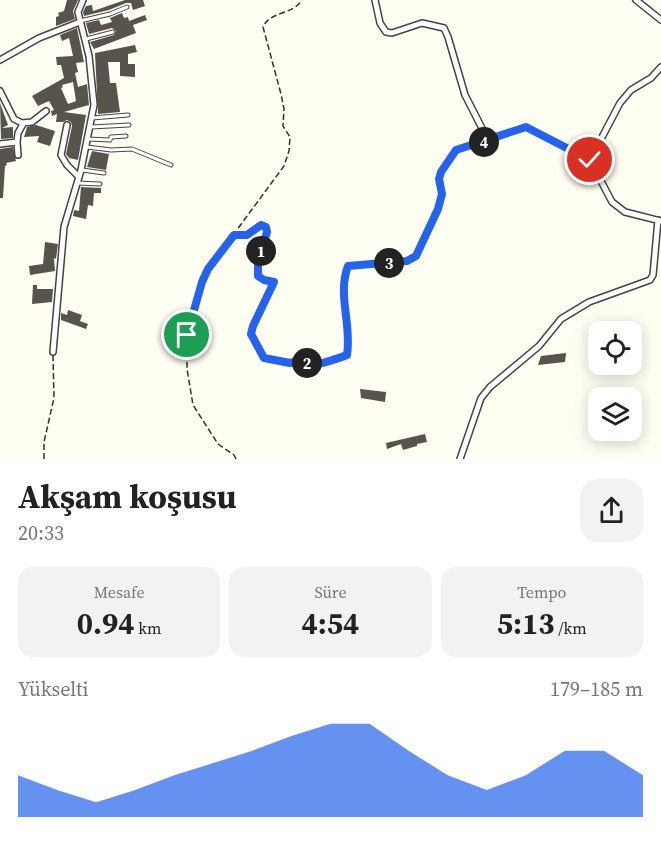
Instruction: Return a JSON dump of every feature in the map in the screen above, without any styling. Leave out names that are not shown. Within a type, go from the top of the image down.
[{"type":"street","points":[[53,352],[64,226],[87,147],[92,118],[93,87],[79,9],[83,0]]},
{"type":"street","points":[[375,0],[380,23],[386,32],[392,33],[422,23],[444,28],[465,94],[488,140]]},
{"type":"street","points":[[636,0],[661,20]]},
{"type":"street","points":[[0,60],[39,38],[80,22]]},
{"type":"street","points":[[590,160],[620,103],[631,90],[651,78],[661,67]]},
{"type":"street","points":[[0,91],[14,119],[23,123],[32,122],[46,111]]},
{"type":"street","points":[[18,155],[16,142],[23,123]]},
{"type":"street","points":[[67,125],[62,155],[67,165],[79,176]]},
{"type":"street","points":[[251,334],[264,358],[273,360],[290,363],[302,360],[311,365],[318,365],[347,355],[343,296],[344,278],[348,266],[407,261],[416,256],[438,209],[442,194],[439,179],[441,172],[456,150],[526,127],[590,160],[612,202],[625,212],[660,221],[653,275],[650,280],[589,302],[561,319],[539,346],[490,387],[481,398],[460,459]]},
{"type":"street","points":[[0,144],[16,142]]},
{"type":"lane","points":[[80,22],[127,7]]},
{"type":"lane","points":[[86,39],[113,32]]},
{"type":"lane","points":[[92,118],[128,115]]},
{"type":"lane","points":[[91,127],[129,124]]},
{"type":"lane","points":[[88,139],[110,140],[111,137],[126,136]]},
{"type":"lane","points":[[87,147],[111,150],[132,149],[171,165]]},
{"type":"lane","points":[[79,176],[104,173]]},
{"type":"lane","points":[[79,176],[100,184]]},
{"type":"path","points":[[236,459],[234,454],[218,444],[194,405],[187,369],[187,335],[208,269],[284,166],[289,151],[290,137],[283,126],[284,109],[281,94],[263,27],[268,20],[299,6],[302,0]]},
{"type":"path","points":[[234,235],[247,235],[261,225],[266,227],[267,232],[258,262],[258,276],[274,282],[251,334]]},
{"type":"path","points":[[44,459],[44,442],[54,398],[53,352]]},
{"type":"building","points":[[67,0],[78,0],[73,11],[75,19],[56,26],[56,17],[59,16],[58,13],[64,11]]},
{"type":"building","points":[[125,0],[143,0],[145,6],[133,10],[131,3],[126,3],[84,16],[86,6],[92,5],[93,11]]},
{"type":"building","points":[[122,13],[124,18],[128,17],[129,21],[145,15],[147,20],[133,25],[136,33],[94,49],[90,42],[114,35],[116,31],[112,28],[89,34],[86,23],[99,20],[101,25],[112,22],[110,18]]},
{"type":"building","points":[[77,28],[84,62],[76,63],[78,72],[75,73],[78,87],[87,84],[89,105],[64,112],[86,115],[78,160],[69,158],[66,154],[71,122],[67,120],[56,122],[57,114],[52,116],[51,111],[54,110],[49,101],[38,106],[32,96],[64,78],[61,65],[57,65],[56,57],[73,56],[69,38],[62,41],[60,35]],"holes":[[[73,82],[76,101],[68,104],[61,88],[62,85]]]},
{"type":"building","points":[[135,45],[137,52],[128,54],[128,64],[135,64],[135,77],[120,76],[120,62],[108,62],[110,83],[116,83],[120,112],[98,114],[95,53]]},
{"type":"building","points":[[0,103],[8,125],[2,128],[13,127],[13,138],[1,139]]},
{"type":"building","points":[[36,125],[55,131],[50,146],[37,142],[39,136],[24,137],[27,127]]},
{"type":"building","points":[[13,147],[16,161],[6,163],[3,198],[0,198],[0,149]]},
{"type":"building","points":[[92,151],[109,154],[106,170],[87,167]]},
{"type":"building","points":[[81,187],[101,188],[101,193],[94,193],[93,206],[88,205],[86,219],[73,216],[74,210],[79,211]]},
{"type":"building","points":[[45,242],[58,244],[56,259],[54,258],[55,271],[30,275],[29,266],[43,264]]},
{"type":"building","points":[[33,285],[37,285],[37,289],[53,289],[52,302],[32,304]]},
{"type":"building","points":[[68,310],[82,315],[80,321],[88,324],[86,329],[61,320],[61,313],[67,315]]},
{"type":"building","points":[[566,353],[565,362],[538,365],[541,356]]},
{"type":"building","points":[[360,389],[386,392],[385,402],[361,398]]},
{"type":"building","points":[[425,434],[427,442],[417,444],[417,446],[403,450],[401,444],[387,449],[386,443]]},
{"type":"route","points":[[187,335],[208,269],[234,235],[247,235],[261,225],[266,227],[267,232],[258,262],[258,276],[274,282],[251,334],[264,358],[290,363],[302,360],[311,365],[318,365],[347,355],[343,296],[344,278],[348,266],[380,265],[407,261],[416,256],[438,209],[442,194],[439,179],[441,172],[456,150],[526,127],[590,160]]}]
